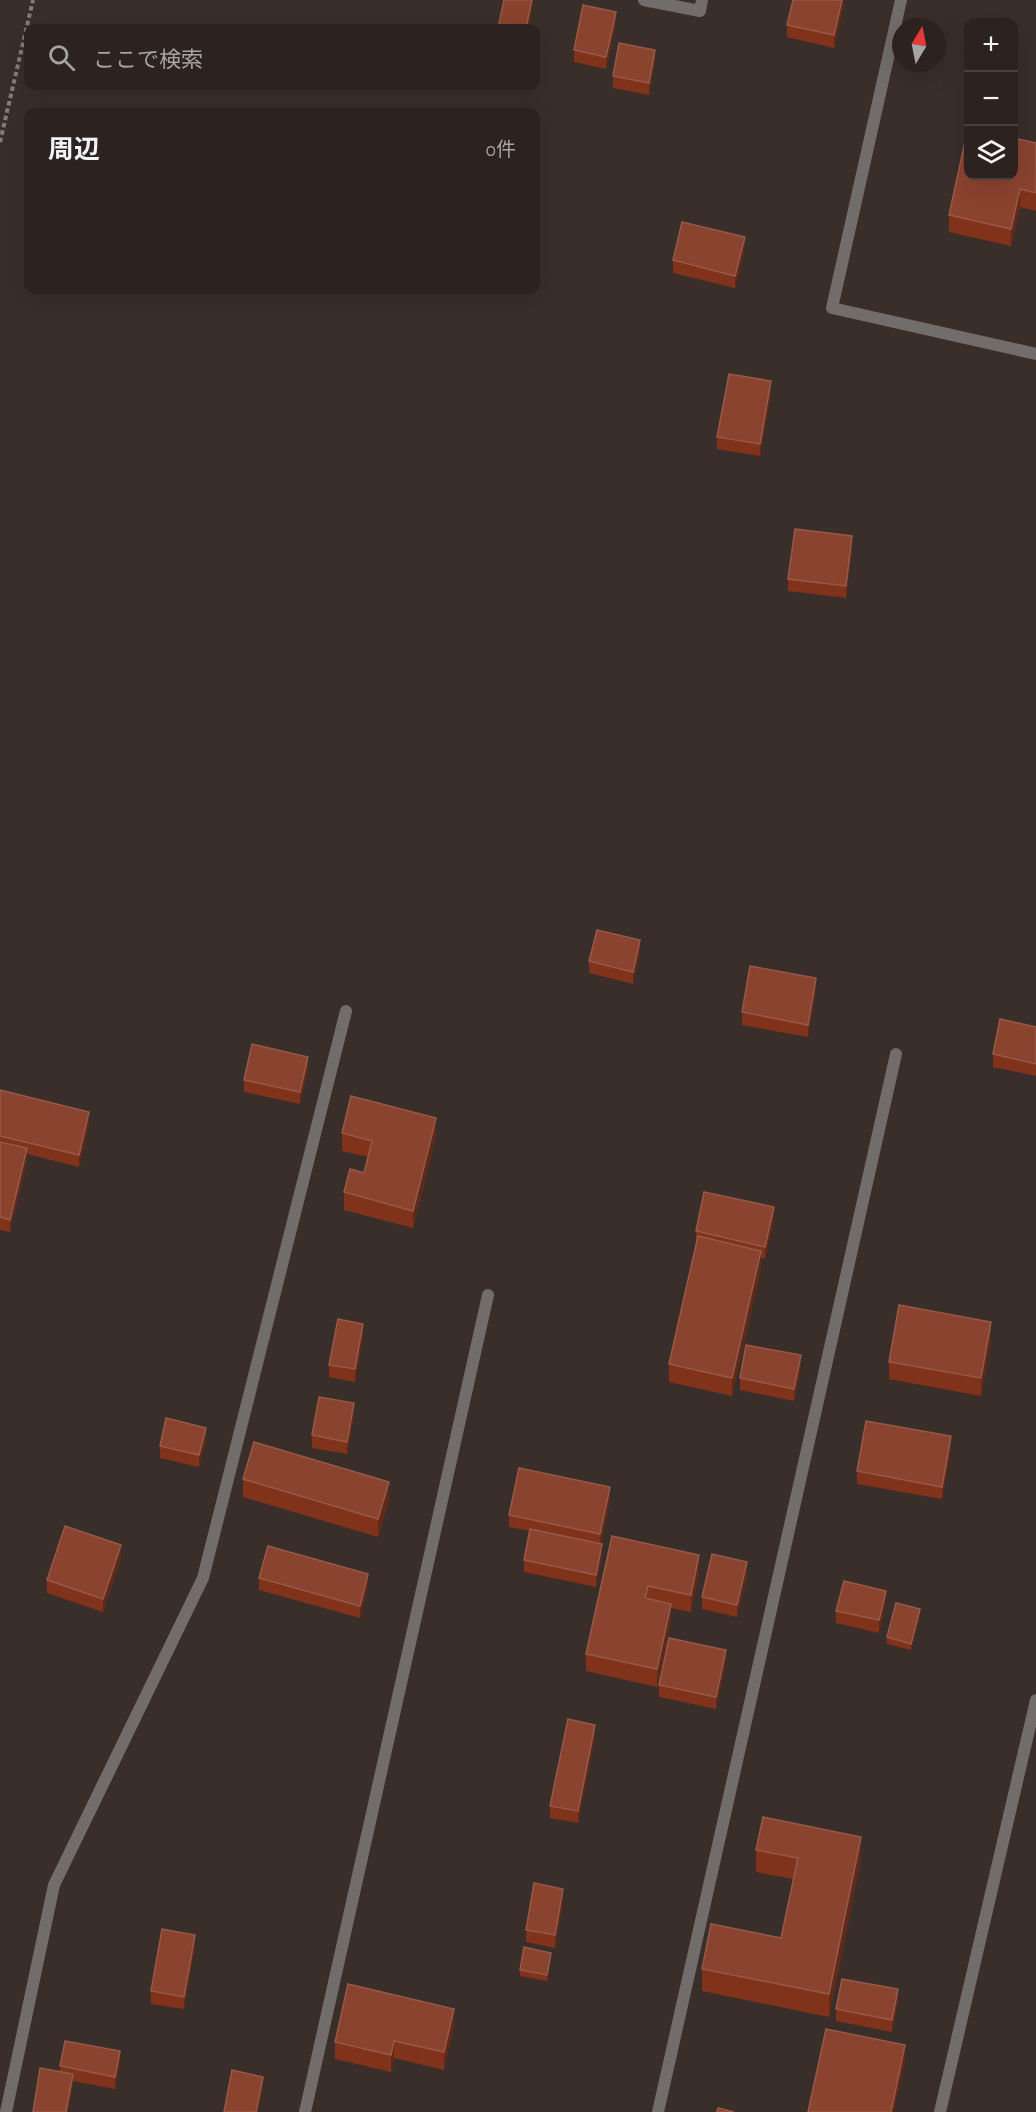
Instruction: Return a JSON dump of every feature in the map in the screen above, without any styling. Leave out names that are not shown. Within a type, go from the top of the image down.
[{"type":"lane","points":[[644,0],[700,11],[702,0]]},
{"type":"lane","points":[[902,0],[832,308],[1036,354]]},
{"type":"lane","points":[[6,2112],[54,1885],[203,1578],[346,1011]]},
{"type":"lane","points":[[658,2112],[896,1054]]},
{"type":"lane","points":[[305,2112],[488,1295]]},
{"type":"lane","points":[[940,2112],[1036,1700]]},
{"type":"path","points":[[27,24],[33,0]]},
{"type":"path","points":[[0,142],[24,39]]},
{"type":"building","points":[[504,0],[532,0],[527,24],[499,24]]},
{"type":"building","points":[[793,0],[842,0],[834,35],[787,25]]},
{"type":"building","points":[[583,5],[616,12],[606,57],[574,50]]},
{"type":"building","points":[[619,43],[655,50],[649,83],[613,76]]},
{"type":"building","points":[[1018,139],[1036,143],[1036,193],[1020,189],[1011,229],[949,215],[964,146],[964,180],[1018,180]]},
{"type":"building","points":[[682,222],[745,237],[735,276],[673,260]]},
{"type":"building","points":[[729,374],[771,381],[760,444],[717,437]]},
{"type":"building","points":[[795,529],[852,536],[846,586],[788,579]]},
{"type":"building","points":[[597,930],[640,940],[633,972],[589,961]]},
{"type":"building","points":[[750,966],[816,978],[808,1025],[742,1012]]},
{"type":"building","points":[[1000,1019],[1036,1027],[1036,1064],[993,1054]]},
{"type":"building","points":[[252,1044],[308,1057],[300,1092],[244,1080]]},
{"type":"building","points":[[0,1090],[89,1112],[79,1155],[0,1136]]},
{"type":"building","points":[[351,1096],[436,1118],[413,1211],[344,1192],[350,1169],[364,1173],[372,1141],[342,1133]]},
{"type":"building","points":[[0,1142],[27,1148],[10,1220],[0,1217]]},
{"type":"building","points":[[704,1192],[774,1207],[765,1247],[696,1231]]},
{"type":"building","points":[[698,1236],[761,1251],[732,1378],[669,1364]]},
{"type":"building","points":[[899,1305],[991,1322],[981,1378],[889,1362]]},
{"type":"building","points":[[338,1319],[363,1324],[355,1369],[329,1365]]},
{"type":"building","points":[[746,1345],[801,1355],[794,1389],[740,1378]]},
{"type":"building","points":[[319,1397],[354,1403],[347,1442],[312,1435]]},
{"type":"building","points":[[166,1418],[206,1428],[199,1455],[160,1446]]},
{"type":"building","points":[[866,1421],[951,1436],[942,1487],[857,1471]]},
{"type":"building","points":[[254,1442],[389,1482],[378,1519],[243,1479]]},
{"type":"building","points":[[519,1468],[610,1487],[600,1534],[509,1515]]},
{"type":"building","points":[[65,1526],[121,1545],[103,1599],[47,1580]]},
{"type":"building","points":[[530,1529],[602,1544],[596,1575],[524,1560]]},
{"type":"building","points":[[612,1536],[699,1555],[691,1595],[648,1586],[645,1598],[671,1604],[657,1669],[586,1654]]},
{"type":"building","points":[[268,1546],[368,1574],[360,1606],[259,1578]]},
{"type":"building","points":[[712,1554],[747,1562],[737,1605],[702,1597]]},
{"type":"building","points":[[844,1581],[886,1591],[879,1620],[836,1611]]},
{"type":"building","points":[[896,1603],[920,1609],[911,1644],[887,1637]]},
{"type":"building","points":[[669,1638],[726,1650],[716,1697],[659,1685]]},
{"type":"building","points":[[568,1719],[595,1725],[578,1811],[550,1806]]},
{"type":"building","points":[[763,1817],[861,1837],[829,1994],[702,1969],[711,1924],[781,1938],[798,1858],[756,1850]]},
{"type":"building","points":[[534,1883],[563,1889],[555,1935],[526,1930]]},
{"type":"building","points":[[162,1929],[195,1935],[184,1997],[151,1991]]},
{"type":"building","points":[[524,1947],[551,1953],[547,1975],[520,1970]]},
{"type":"building","points":[[842,1979],[898,1989],[892,2020],[836,2009]]},
{"type":"building","points":[[348,1984],[454,2009],[444,2052],[394,2041],[391,2055],[335,2042]]},
{"type":"building","points":[[826,2029],[905,2045],[891,2112],[808,2112]]},
{"type":"building","points":[[65,2041],[120,2051],[115,2077],[60,2066]]},
{"type":"building","points":[[40,2068],[73,2074],[66,2112],[33,2112]]},
{"type":"building","points":[[232,2070],[263,2077],[256,2112],[224,2112]]},
{"type":"building","points":[[718,2108],[734,2112],[717,2112]]}]
